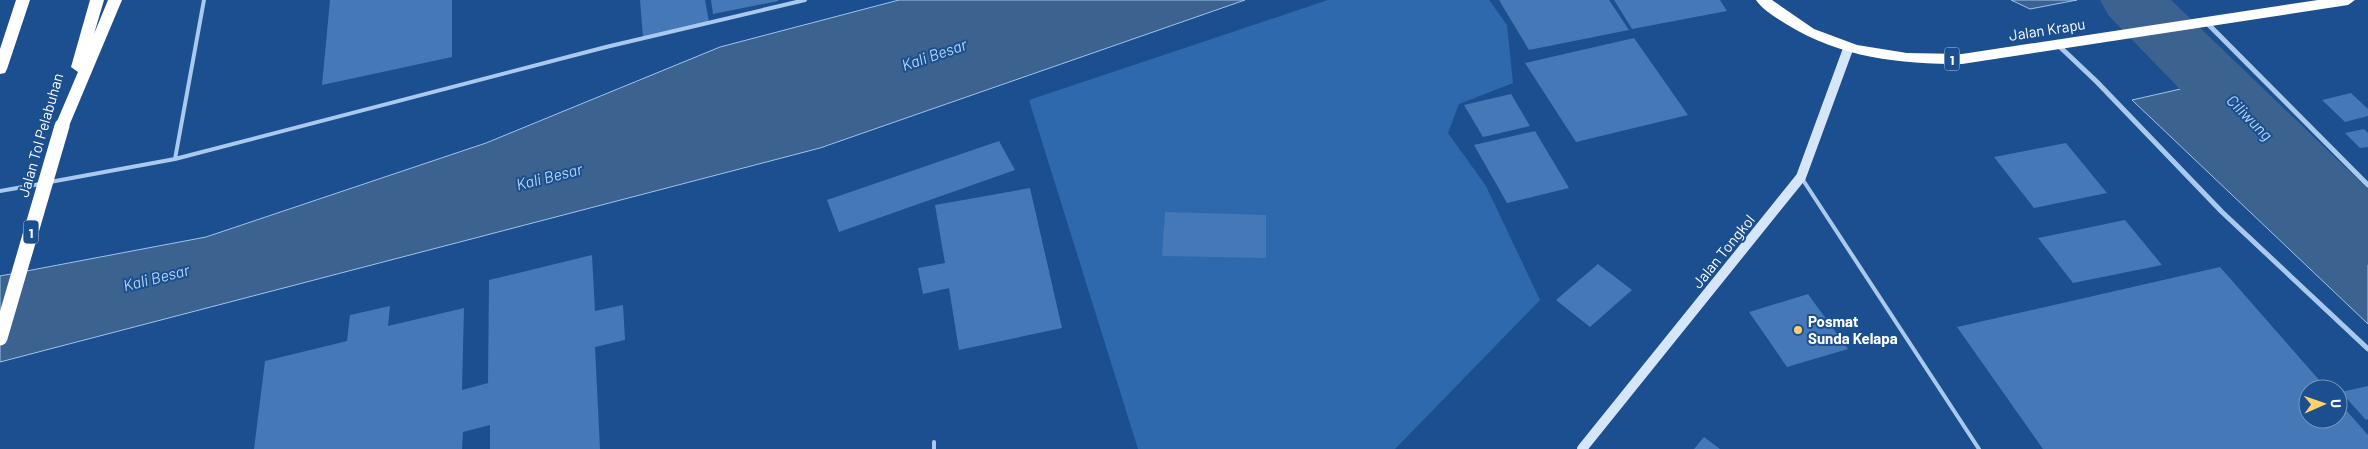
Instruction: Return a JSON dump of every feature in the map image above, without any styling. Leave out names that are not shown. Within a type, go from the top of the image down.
[{"type":"highway","points":[[0,69],[23,0]]},
{"type":"highway","name":"Jalan Tol Pelabuhan","points":[[0,338],[97,0]]},
{"type":"highway","points":[[62,126],[115,0]]},
{"type":"highway","name":"Jalan Krapu","points":[[1763,0],[1780,15],[1813,36],[1848,49],[1895,58],[1962,59],[2056,43],[2348,0]]},
{"type":"street","points":[[2200,21],[2368,185]]},
{"type":"street","points":[[2056,43],[2097,82],[2222,212],[2368,349]]},
{"type":"street","name":"Jalan Tongkol","points":[[1582,449],[1801,178],[1848,49]]},
{"type":"lane","points":[[175,160],[204,0]]},
{"type":"lane","points":[[0,191],[175,160],[606,47],[806,0]]},
{"type":"lane","points":[[1801,178],[1816,197],[1979,449]]},
{"type":"lane","points":[[934,442],[934,449]]},
{"type":"shaded area","points":[[1328,0],[1489,0],[1507,25],[1513,83],[1459,104],[1448,133],[1486,186],[1540,300],[1395,449],[1138,449],[1029,100]]},
{"type":"water","name":"Kali Besar","points":[[899,0],[1245,0],[820,148],[0,362],[0,276],[206,237],[486,143],[720,47]]},
{"type":"water","points":[[2011,0],[2077,0],[2030,9]]},
{"type":"water","points":[[2245,79],[2368,200],[2368,324],[2132,100],[2185,88]]},
{"type":"building","points":[[330,0],[452,0],[452,57],[322,85]]},
{"type":"building","points":[[640,0],[705,0],[709,22],[643,37]]},
{"type":"building","points":[[711,0],[778,0],[778,1],[713,14]]},
{"type":"building","points":[[1499,0],[1609,0],[1629,30],[1529,50]]},
{"type":"building","points":[[1614,0],[1720,0],[1727,11],[1632,29]]},
{"type":"building","points":[[1634,38],[1688,115],[1576,142],[1525,63]]},
{"type":"building","points":[[2351,93],[2368,109],[2368,116],[2345,122],[2322,100]]},
{"type":"building","points":[[1511,94],[1530,126],[1483,137],[1464,105]]},
{"type":"building","points":[[2364,129],[2368,133],[2368,147],[2360,148],[2345,133]]},
{"type":"building","points":[[1535,131],[1569,188],[1507,203],[1474,145]]},
{"type":"building","points":[[999,141],[1015,170],[839,232],[827,200]]},
{"type":"building","points":[[2066,143],[2107,193],[2034,208],[1994,157]]},
{"type":"building","points":[[1030,188],[1062,328],[959,350],[949,288],[923,294],[918,268],[945,263],[935,205]]},
{"type":"building","points":[[1165,212],[1266,215],[1266,258],[1162,256]]},
{"type":"building","points":[[2125,220],[2162,265],[2073,283],[2038,238]]},
{"type":"building","points":[[592,255],[595,311],[623,305],[625,340],[595,347],[600,449],[490,449],[490,425],[463,432],[462,449],[254,449],[265,361],[347,341],[350,315],[390,306],[388,326],[464,308],[462,390],[488,383],[489,280]]},
{"type":"building","points":[[1598,264],[1632,290],[1590,327],[1556,300]]},
{"type":"building","points":[[2220,267],[2318,379],[2298,379],[2298,429],[2348,429],[2348,412],[2368,435],[2368,449],[2043,449],[1957,327]]},
{"type":"building","name":"Posmat Sunda Kelapa","points":[[1808,294],[1848,349],[1787,367],[1749,312]]},
{"type":"building","points":[[2368,386],[2368,419],[2366,420],[2348,400],[2348,390]]},
{"type":"building","points":[[1704,437],[1720,449],[1694,449]]},
{"type":"waterway","name":"Ciliwung","points":[[2132,0],[2368,235]]},
{"type":"place","name":"Posmat Sunda Kelapa","points":[[1798,330]]}]
